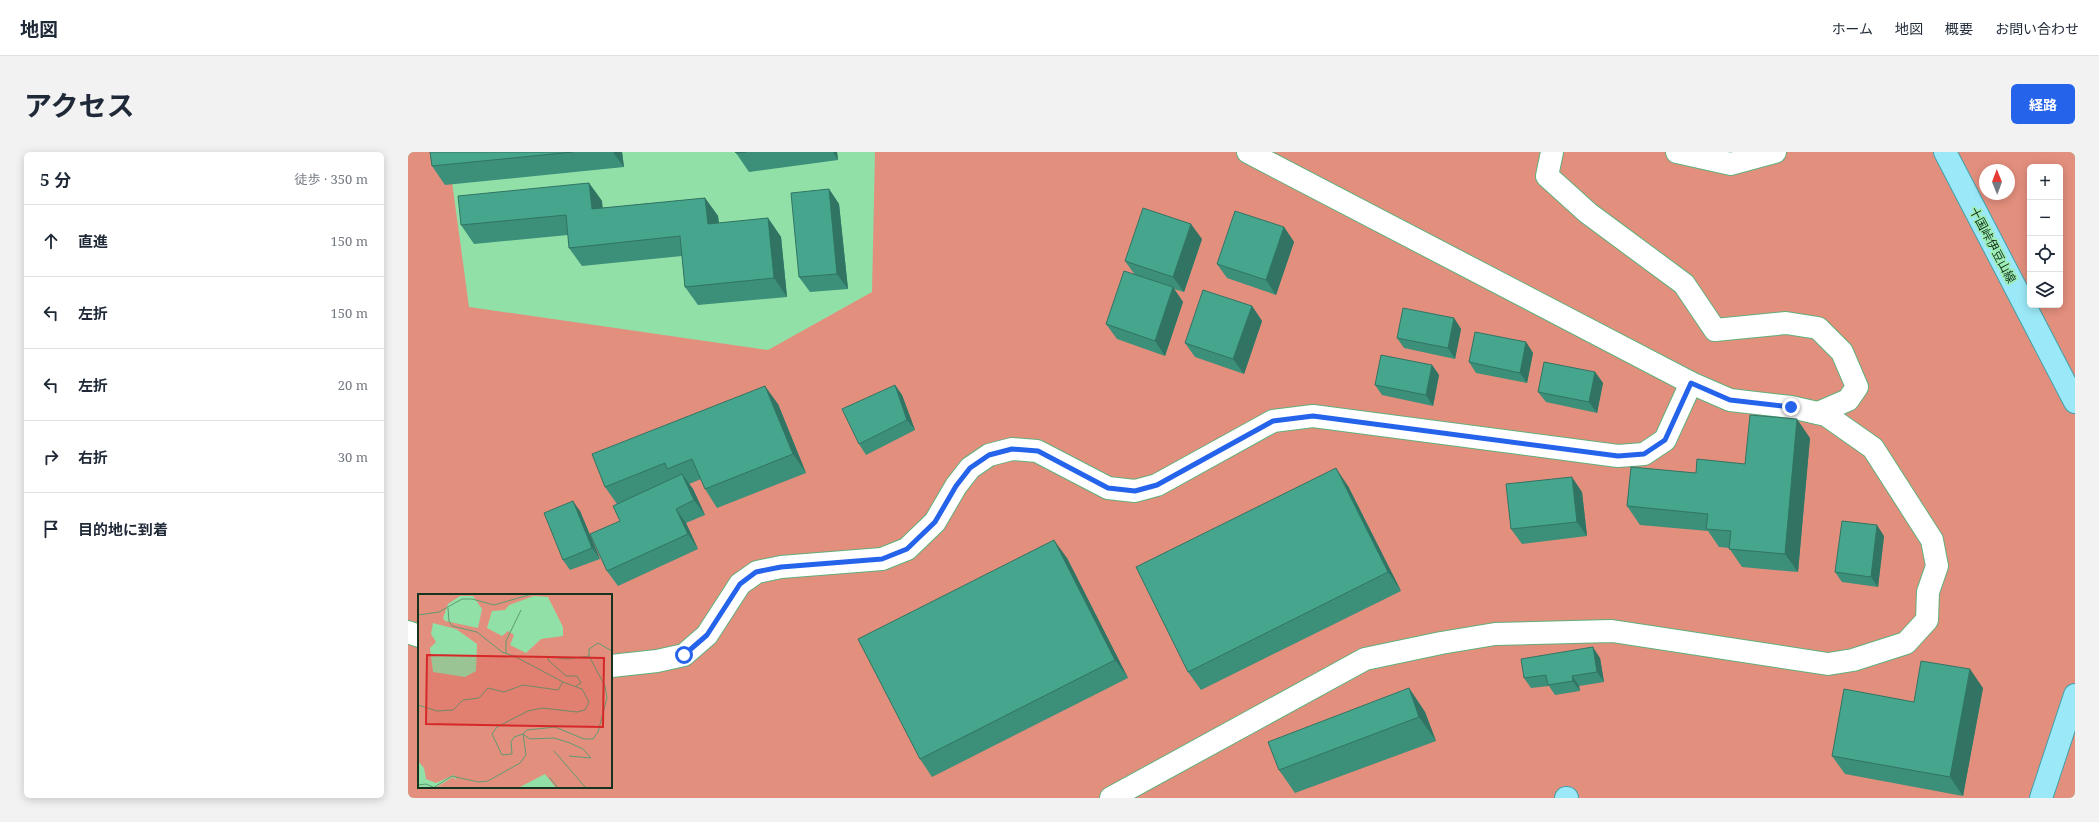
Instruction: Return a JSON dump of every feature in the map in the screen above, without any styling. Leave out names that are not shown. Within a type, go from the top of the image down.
[{"type":"main road","name":"十国峠伊豆山線","points":[[1944,152],[2075,402]]},
{"type":"main road","points":[[2041,798],[2075,695]]},
{"type":"street","points":[[1111,798],[1365,659],[1495,634],[1612,631],[1828,664],[1853,660],[1906,643],[1928,620],[1928,592],[1937,566],[1932,540],[1873,448],[1826,415],[1791,407],[1730,400],[1691,383],[1248,152]]},
{"type":"street","points":[[1552,152],[1547,176],[1588,213],[1684,284],[1715,330],[1786,323],[1818,328],[1842,352],[1857,387],[1848,400],[1818,413]]},
{"type":"street","points":[[1677,152],[1731,164],[1775,152]]},
{"type":"street","points":[[612,666],[657,661],[684,655],[707,635],[740,584],[756,572],[781,567],[882,559],[907,549],[935,522],[956,486],[970,468],[989,455],[1012,449],[1038,451],[1108,488],[1135,491],[1157,485],[1273,421],[1313,416],[1618,456],[1644,454],[1665,440],[1691,383]]},
{"type":"street","points":[[408,632],[418,636]]},
{"type":"shaded area","points":[[408,152],[448,152],[469,307],[768,350],[872,292],[875,152],[2075,152],[2075,798],[408,798]]},
{"type":"building","points":[[430,152],[573,152],[432,166]]},
{"type":"building","points":[[589,183],[592,209],[705,198],[708,224],[768,218],[774,278],[685,287],[680,236],[569,248],[566,215],[461,225],[458,196]]},
{"type":"building","points":[[829,189],[837,274],[799,277],[791,193]]},
{"type":"building","points":[[1143,208],[1191,224],[1173,277],[1125,261]]},
{"type":"building","points":[[1235,211],[1284,227],[1266,280],[1217,264]]},
{"type":"building","points":[[1124,271],[1173,287],[1155,341],[1106,324]]},
{"type":"building","points":[[1203,290],[1252,306],[1233,359],[1185,343]]},
{"type":"building","points":[[1403,308],[1454,318],[1448,348],[1397,338]]},
{"type":"building","points":[[1475,332],[1526,342],[1520,373],[1469,362]]},
{"type":"building","points":[[1381,355],[1432,365],[1426,395],[1375,385]]},
{"type":"building","points":[[1544,362],[1595,372],[1589,402],[1538,392]]},
{"type":"building","points":[[895,385],[907,420],[859,444],[842,409]]},
{"type":"building","points":[[765,386],[793,454],[705,489],[692,459],[667,469],[665,463],[605,487],[592,454]]},
{"type":"building","points":[[1750,415],[1797,419],[1785,554],[1729,549],[1731,531],[1706,529],[1708,514],[1627,506],[1631,467],[1696,473],[1697,459],[1745,464]]},
{"type":"building","points":[[1336,468],[1388,572],[1188,672],[1136,567]]},
{"type":"building","points":[[682,474],[694,500],[676,509],[688,534],[607,571],[590,534],[620,521],[613,506]]},
{"type":"building","points":[[1572,477],[1577,522],[1511,529],[1506,484]]},
{"type":"building","points":[[573,501],[592,548],[563,560],[544,513]]},
{"type":"building","points":[[1842,521],[1877,525],[1871,577],[1835,572]]},
{"type":"building","points":[[1054,540],[1115,660],[920,759],[858,639]]},
{"type":"building","points":[[1593,647],[1597,672],[1572,676],[1573,681],[1548,685],[1546,675],[1524,678],[1521,659]]},
{"type":"building","points":[[1921,661],[1970,669],[1950,777],[1832,756],[1844,689],[1914,702]]},
{"type":"building","points":[[1409,688],[1419,717],[1279,770],[1268,742]]},
{"type":"route","points":[[684,655],[707,635],[740,584],[756,572],[781,567],[882,559],[907,549],[935,522],[956,486],[970,468],[989,455],[1012,449],[1038,451],[1108,488],[1135,491],[1157,485],[1273,421],[1313,416],[1618,456],[1644,454],[1665,440],[1691,383],[1730,400],[1791,407]]}]
